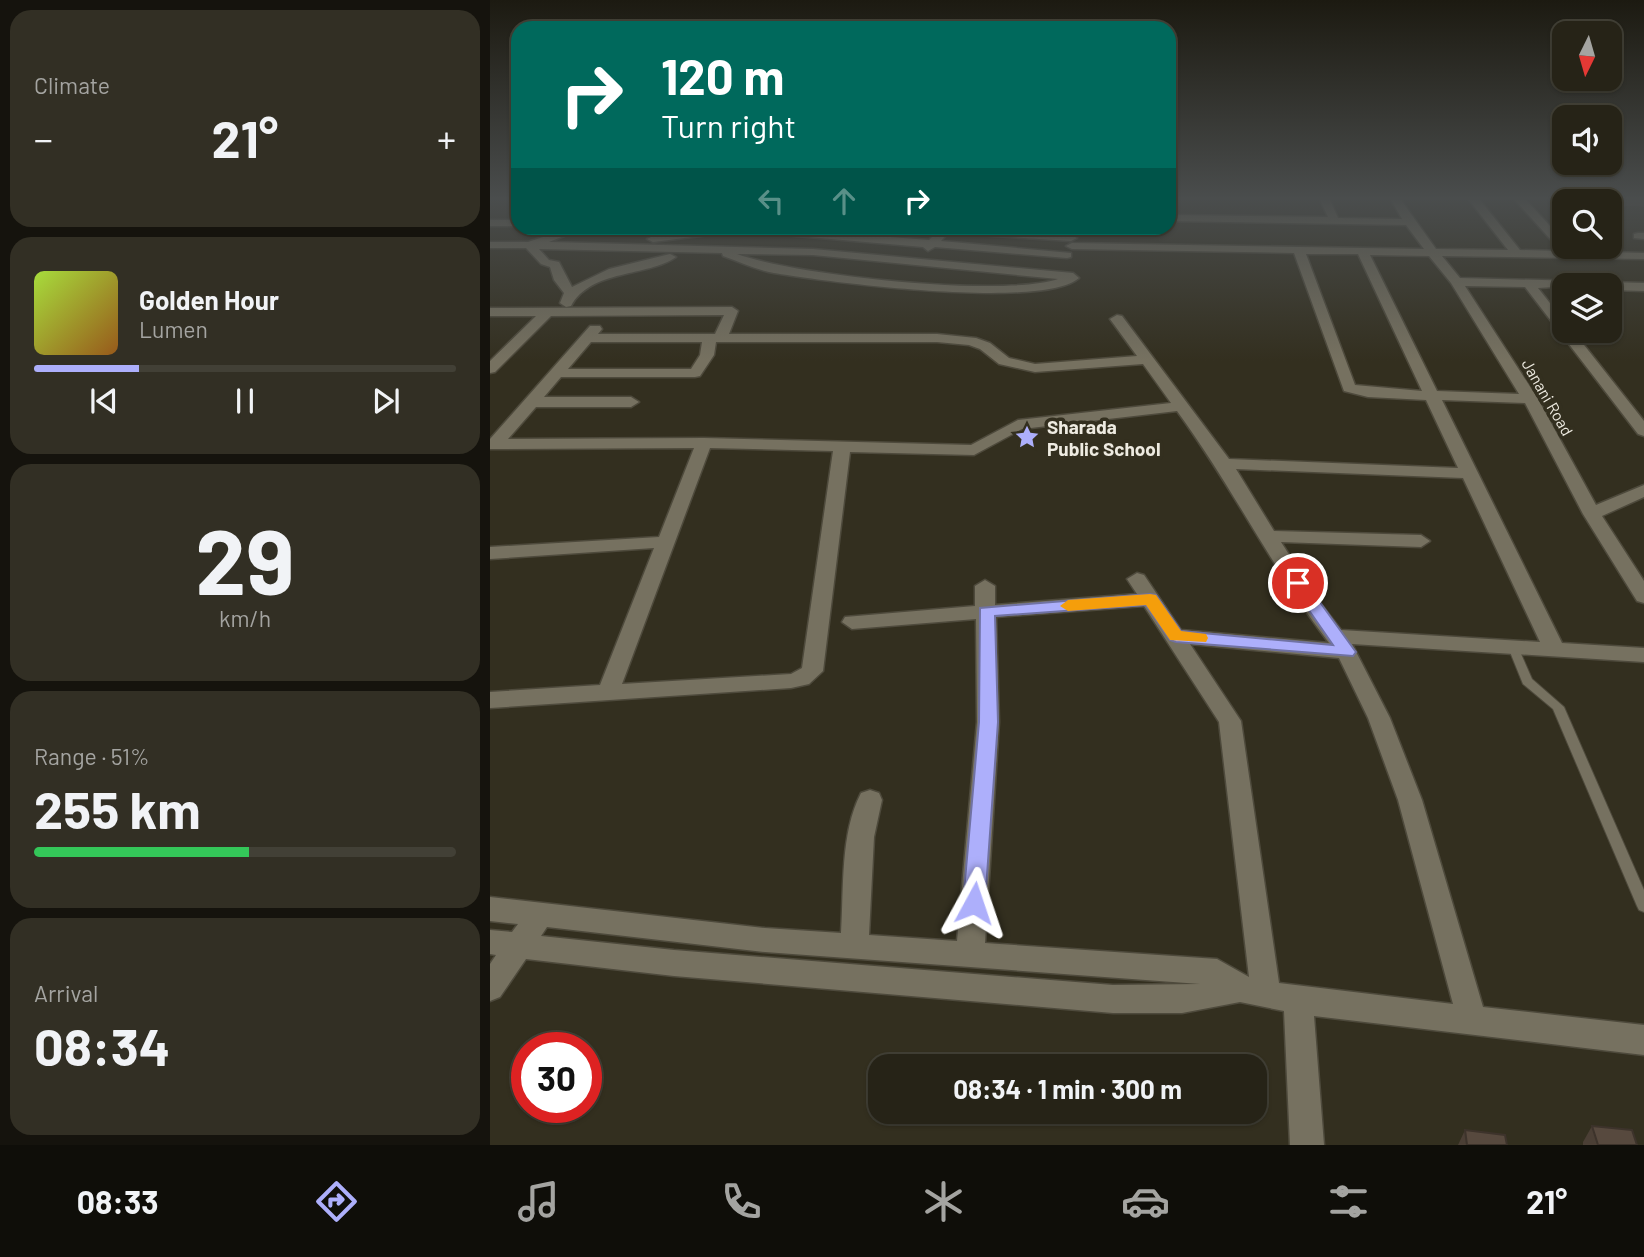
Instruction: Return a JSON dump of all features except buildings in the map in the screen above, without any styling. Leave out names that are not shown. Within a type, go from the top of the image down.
[{"type":"street","points":[[490,369],[553,311],[570,299],[570,293],[560,280],[555,265],[545,262],[536,253]]},
{"type":"street","points":[[570,293],[639,263],[696,253]]},
{"type":"street","points":[[727,253],[775,269],[1016,290],[1066,283],[1073,277],[829,253]]},
{"type":"street","points":[[891,281],[922,253]]},
{"type":"street","points":[[1049,273],[1062,253]]},
{"type":"street","points":[[1300,253],[1349,388],[1368,393],[1530,399]]},
{"type":"street","points":[[1363,253],[1554,649]]},
{"type":"street","name":"Janani Road","points":[[1432,253],[1456,282],[1530,399],[1592,514],[1644,597]]},
{"type":"street","points":[[1622,255],[1644,256]]},
{"type":"street","points":[[1456,282],[1552,284]]},
{"type":"street","points":[[1529,284],[1552,313]]},
{"type":"street","points":[[1622,286],[1644,287]]},
{"type":"street","points":[[492,444],[612,311]]},
{"type":"street","points":[[491,312],[732,311],[695,373],[558,373]]},
{"type":"street","points":[[1117,319],[1224,464],[1312,607],[1342,644],[1379,718],[1410,800],[1472,1020]]},
{"type":"street","points":[[588,338],[844,336],[959,339],[985,346],[1004,361],[1035,368],[1148,359]]},
{"type":"street","points":[[1575,343],[1644,431]]},
{"type":"street","points":[[531,402],[632,402]]},
{"type":"street","points":[[492,444],[704,443],[974,450],[1018,425],[1181,406]]},
{"type":"street","points":[[608,692],[704,443]]},
{"type":"street","points":[[490,700],[791,681],[812,671],[842,447]]},
{"type":"street","points":[[1224,464],[1468,473]]},
{"type":"street","points":[[1592,514],[1644,490]]},
{"type":"street","points":[[1270,536],[1421,541]]},
{"type":"street","points":[[491,554],[664,542]]},
{"type":"street","points":[[970,955],[988,722],[985,586]]},
{"type":"street","points":[[852,622],[986,612],[1143,589],[1230,721],[1253,991]]},
{"type":"street","points":[[1176,636],[1342,644],[1513,647],[1644,655]]},
{"type":"street","points":[[853,946],[861,837],[870,800]]},
{"type":"street","points":[[490,909],[853,946],[1217,972],[1253,991],[1298,1000],[1644,1040]]},
{"type":"street","points":[[490,988],[539,916]]},
{"type":"street","points":[[490,942],[767,970],[1119,997],[1218,997],[1253,991]]},
{"type":"street","points":[[1298,1000],[1307,1145]]},
{"type":"lane","points":[[1513,647],[1527,681],[1558,707],[1644,906]]},
{"type":"slow traffic","points":[[1068,606],[1150,599],[1176,636],[1200,638]]},
{"type":"place","name":"Sharada Public School","points":[[1027,437]]},
{"type":"route","points":[[974,903],[988,722],[986,612],[1150,599],[1176,636],[1347,652],[1312,607],[1298,583]]}]
